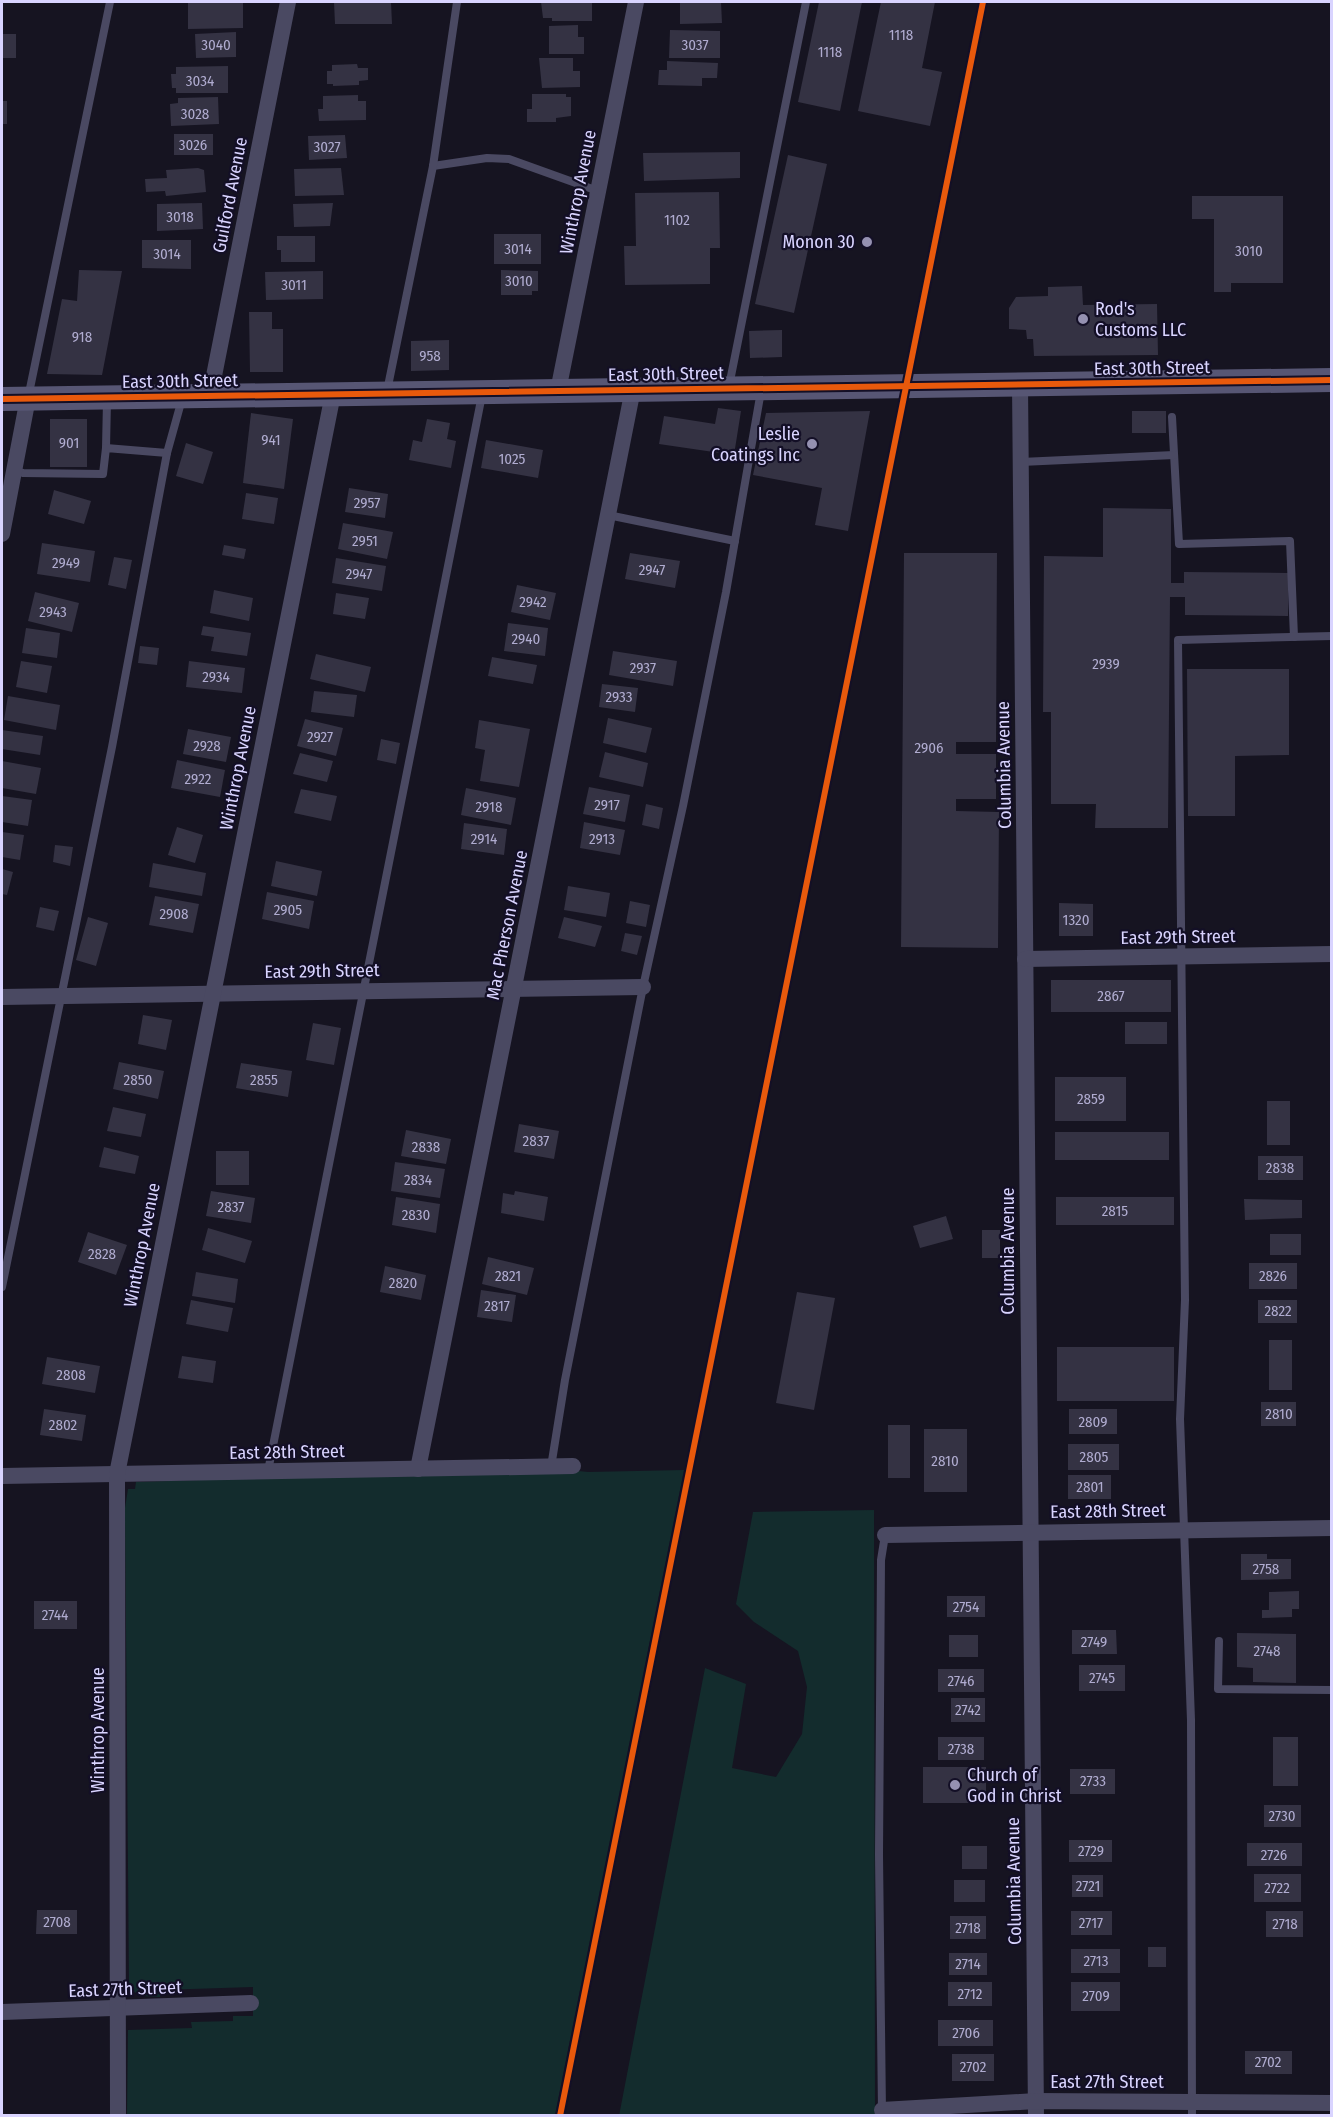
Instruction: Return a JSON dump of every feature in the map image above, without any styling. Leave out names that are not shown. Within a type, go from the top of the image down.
[{"type":"main road","name":"East 30th Street","points":[[2,399],[1332,380]]},
{"type":"street","name":"Guilford Avenue","points":[[210,396],[288,2]]},
{"type":"street","name":"Winthrop Avenue","points":[[558,391],[636,2]]},
{"type":"street","name":"Columbia Avenue","points":[[1020,386],[1036,2108]]},
{"type":"street","name":"Mac Pherson Avenue","points":[[418,1469],[633,389]]},
{"type":"street","name":"Winthrop Avenue","points":[[118,2115],[117,1473],[333,394]]},
{"type":"street","points":[[2,534],[28,398]]},
{"type":"street","name":"East 29th Street","points":[[1025,959],[1332,954]]},
{"type":"street","name":"East 29th Street","points":[[2,997],[643,987]]},
{"type":"street","name":"East 28th Street","points":[[2,1476],[573,1466]]},
{"type":"street","name":"East 28th Street","points":[[885,1535],[1332,1528]]},
{"type":"street","name":"East 27th Street","points":[[2,2012],[251,2003]]},
{"type":"street","name":"East 27th Street","points":[[882,2113],[1036,2108],[1192,2109],[1332,2103]]},
{"type":"lane","points":[[28,398],[110,2]]},
{"type":"lane","points":[[387,393],[433,166],[457,2]]},
{"type":"lane","points":[[728,388],[806,2]]},
{"type":"lane","points":[[433,166],[487,158],[509,159],[598,191]]},
{"type":"lane","points":[[551,1467],[565,1380],[643,987],[683,806],[735,541],[762,388]]},
{"type":"lane","points":[[268,1471],[362,990],[483,392]]},
{"type":"lane","points":[[2,1287],[124,683],[167,453],[174,421],[183,396]]},
{"type":"lane","points":[[14,470],[24,473],[103,474],[107,397]]},
{"type":"lane","points":[[1172,417],[1179,544],[1290,541],[1294,637]]},
{"type":"lane","points":[[106,448],[167,453]]},
{"type":"lane","points":[[1021,462],[1174,455]]},
{"type":"lane","points":[[608,515],[735,541]]},
{"type":"lane","points":[[1192,2109],[1191,1720],[1180,1419],[1185,1300],[1178,640],[1332,636]]},
{"type":"lane","points":[[882,2113],[879,1855],[881,1560],[885,1535]]},
{"type":"lane","points":[[1219,1641],[1218,1689],[1332,1690]]},
{"type":"green space","points":[[560,1469],[588,1472],[684,1470],[555,2115],[127,2116],[128,2030],[192,2028],[191,2022],[233,2021],[233,2016],[253,2016],[253,1987],[160,1990],[160,1997],[140,1996],[129,1988],[125,1508],[128,1489],[135,1489],[136,1482]]},
{"type":"green space","points":[[874,1510],[875,2115],[619,2116],[705,1668],[746,1684],[732,1768],[776,1777],[802,1734],[807,1687],[798,1651],[754,1622],[736,1604],[753,1512]]},
{"type":"building","points":[[188,2],[243,2],[243,28],[188,29]]},
{"type":"building","points":[[334,2],[391,2],[392,24],[335,24]]},
{"type":"building","points":[[541,2],[592,2],[592,21],[552,21],[552,18],[543,18]]},
{"type":"building","points":[[680,2],[721,2],[722,23],[680,24]]},
{"type":"building","points":[[819,2],[862,2],[840,111],[798,102]]},
{"type":"building","points":[[881,2],[935,2],[922,68],[942,72],[930,126],[858,111]]},
{"type":"building","points":[[578,25],[578,37],[584,37],[584,54],[549,54],[549,26]]},
{"type":"building","points":[[670,30],[720,31],[720,58],[669,58]]},
{"type":"building","points":[[236,32],[236,57],[196,58],[195,34]]},
{"type":"building","points":[[2,34],[16,34],[16,58],[2,58]]},
{"type":"building","points":[[539,58],[573,58],[573,71],[580,71],[580,87],[542,88]]},
{"type":"building","points":[[667,61],[718,63],[717,78],[702,78],[702,86],[658,85],[659,70],[667,70]]},
{"type":"building","points":[[357,64],[358,68],[368,68],[368,80],[359,81],[359,85],[333,86],[333,84],[327,84],[327,71],[332,71],[332,65]]},
{"type":"building","points":[[228,66],[228,93],[176,93],[176,88],[172,88],[171,74],[176,74],[176,67]]},
{"type":"building","points":[[532,94],[566,94],[566,97],[571,97],[571,116],[556,118],[556,122],[527,122],[527,109],[532,109]]},
{"type":"building","points":[[358,95],[358,101],[366,101],[366,120],[319,121],[318,109],[323,109],[323,96]]},
{"type":"building","points":[[218,97],[219,124],[171,126],[170,104],[178,103],[178,98]]},
{"type":"building","points":[[2,101],[7,101],[7,124],[2,124]]},
{"type":"building","points":[[174,134],[213,134],[213,155],[174,155]]},
{"type":"building","points":[[345,135],[347,158],[309,160],[308,136]]},
{"type":"building","points":[[740,152],[740,178],[644,181],[643,153]]},
{"type":"building","points":[[788,155],[827,164],[794,313],[755,304]]},
{"type":"building","points":[[198,168],[204,170],[206,192],[166,196],[165,191],[146,192],[145,179],[167,178],[166,170]]},
{"type":"building","points":[[341,168],[344,195],[295,196],[294,169]]},
{"type":"building","points":[[719,192],[720,248],[710,248],[710,284],[625,285],[624,246],[636,246],[635,193]]},
{"type":"building","points":[[1192,196],[1283,196],[1283,283],[1231,283],[1231,292],[1214,292],[1214,219],[1192,219]]},
{"type":"building","points":[[202,203],[203,229],[157,231],[157,204]]},
{"type":"building","points":[[333,203],[330,226],[294,227],[293,204]]},
{"type":"building","points":[[494,234],[541,234],[541,264],[494,264]]},
{"type":"building","points":[[277,236],[315,236],[315,262],[281,262],[281,250],[277,250]]},
{"type":"building","points":[[142,240],[191,240],[191,269],[142,268]]},
{"type":"building","points":[[79,270],[122,271],[102,375],[47,374],[62,299],[77,301]]},
{"type":"building","points":[[501,270],[538,271],[538,291],[532,291],[532,295],[501,295]]},
{"type":"building","points":[[323,271],[323,299],[266,300],[265,272]]},
{"type":"building","name":"Rod's Customs LLC","points":[[1082,286],[1083,305],[1157,304],[1158,355],[1034,356],[1033,339],[1027,339],[1026,330],[1009,329],[1009,308],[1016,297],[1048,296],[1048,287]]},
{"type":"building","points":[[249,312],[272,312],[272,329],[283,329],[283,372],[250,372]]},
{"type":"building","points":[[782,330],[782,357],[750,358],[749,331]]},
{"type":"building","points":[[449,340],[449,370],[411,371],[411,341]]},
{"type":"building","name":"Leslie Coatings Inc","points":[[718,408],[741,411],[734,455],[659,444],[664,416],[715,424]]},
{"type":"building","name":"Leslie Coatings Inc","points":[[870,411],[848,531],[815,525],[822,488],[753,475],[766,413]]},
{"type":"building","points":[[1132,411],[1166,411],[1166,433],[1132,433]]},
{"type":"building","points":[[251,413],[293,419],[284,489],[243,483]]},
{"type":"building","points":[[50,419],[87,419],[87,467],[50,467]]},
{"type":"building","points":[[427,419],[450,423],[447,439],[456,441],[451,468],[409,460],[413,440],[422,442]]},
{"type":"building","points":[[486,440],[543,450],[538,478],[481,468]]},
{"type":"building","points":[[186,443],[213,452],[203,484],[176,476]]},
{"type":"building","points":[[349,488],[388,494],[385,518],[345,512]]},
{"type":"building","points":[[54,490],[91,501],[84,524],[48,514]]},
{"type":"building","points":[[246,493],[278,498],[274,524],[242,519]]},
{"type":"building","points":[[1103,508],[1171,509],[1171,583],[1184,583],[1184,572],[1288,573],[1288,616],[1185,615],[1185,597],[1170,597],[1168,828],[1095,828],[1096,804],[1051,804],[1051,712],[1043,712],[1044,556],[1103,557]]},
{"type":"building","points":[[343,523],[393,532],[387,559],[338,549]]},
{"type":"building","points":[[42,543],[95,551],[90,582],[37,574]]},
{"type":"building","points":[[224,545],[246,549],[244,559],[222,555]]},
{"type":"building","points":[[630,553],[680,561],[675,588],[625,579]]},
{"type":"building","points":[[904,553],[997,553],[996,742],[956,742],[956,754],[996,754],[996,799],[956,799],[956,811],[999,812],[998,948],[901,947]]},
{"type":"building","points":[[114,557],[132,560],[126,589],[108,585]]},
{"type":"building","points":[[336,558],[386,566],[382,591],[332,583]]},
{"type":"building","points":[[517,585],[556,593],[550,620],[511,612]]},
{"type":"building","points":[[214,590],[253,598],[249,621],[210,613]]},
{"type":"building","points":[[35,592],[79,603],[72,632],[28,621]]},
{"type":"building","points":[[336,593],[369,598],[365,619],[333,614]]},
{"type":"building","points":[[508,623],[548,628],[545,656],[504,651]]},
{"type":"building","points":[[203,626],[251,633],[247,656],[211,651],[214,637],[201,635]]},
{"type":"building","points":[[26,628],[60,633],[57,658],[22,653]]},
{"type":"building","points":[[140,646],[159,648],[157,665],[138,663]]},
{"type":"building","points":[[613,651],[677,661],[673,686],[609,675]]},
{"type":"building","points":[[316,654],[371,667],[365,692],[310,679]]},
{"type":"building","points":[[492,657],[537,665],[533,684],[488,676]]},
{"type":"building","points":[[21,661],[52,666],[47,693],[16,687]]},
{"type":"building","points":[[189,661],[245,668],[242,693],[186,687]]},
{"type":"building","points":[[1187,669],[1289,669],[1289,755],[1235,756],[1235,816],[1188,816]]},
{"type":"building","points":[[602,684],[638,688],[635,712],[599,707]]},
{"type":"building","points":[[314,691],[357,695],[354,717],[311,712]]},
{"type":"building","points":[[8,696],[60,705],[56,730],[4,720]]},
{"type":"building","points":[[608,718],[652,728],[646,753],[603,743]]},
{"type":"building","points":[[305,719],[343,728],[336,756],[297,746]]},
{"type":"building","points":[[479,720],[530,729],[519,787],[480,781],[485,750],[475,748]]},
{"type":"building","points":[[188,729],[231,737],[226,762],[183,754]]},
{"type":"building","points":[[2,730],[43,736],[40,755],[2,749]]},
{"type":"building","points":[[381,739],[400,743],[396,764],[377,760]]},
{"type":"building","points":[[605,752],[648,763],[643,787],[599,777]]},
{"type":"building","points":[[300,753],[333,761],[327,782],[293,774]]},
{"type":"building","points":[[177,760],[225,770],[220,797],[171,788]]},
{"type":"building","points":[[2,761],[41,768],[36,794],[2,788]]},
{"type":"building","points":[[589,787],[630,795],[625,822],[583,814]]},
{"type":"building","points":[[466,788],[516,798],[511,825],[461,815]]},
{"type":"building","points":[[301,789],[337,796],[331,821],[294,813]]},
{"type":"building","points":[[2,796],[32,800],[28,826],[2,822]]},
{"type":"building","points":[[646,804],[663,808],[659,829],[642,825]]},
{"type":"building","points":[[584,822],[625,830],[620,855],[580,848]]},
{"type":"building","points":[[464,823],[507,829],[504,855],[461,849]]},
{"type":"building","points":[[177,827],[203,835],[195,863],[168,855]]},
{"type":"building","points":[[2,832],[24,835],[20,860],[2,857]]},
{"type":"building","points":[[55,845],[73,847],[70,866],[53,862]]},
{"type":"building","points":[[276,861],[322,871],[317,896],[271,886]]},
{"type":"building","points":[[153,863],[206,873],[202,896],[149,887]]},
{"type":"building","points":[[2,869],[13,872],[7,895],[2,894]]},
{"type":"building","points":[[568,886],[610,893],[606,917],[564,910]]},
{"type":"building","points":[[267,892],[314,901],[309,929],[262,919]]},
{"type":"building","points":[[155,896],[199,904],[193,933],[149,925]]},
{"type":"building","points":[[630,901],[650,905],[646,927],[626,923]]},
{"type":"building","points":[[1059,903],[1093,904],[1093,936],[1059,936]]},
{"type":"building","points":[[40,907],[59,911],[54,931],[36,927]]},
{"type":"building","points":[[88,917],[108,923],[96,966],[76,960]]},
{"type":"building","points":[[564,917],[602,926],[595,947],[558,938]]},
{"type":"building","points":[[625,933],[642,936],[637,955],[621,951]]},
{"type":"building","points":[[1051,980],[1171,980],[1171,1012],[1051,1012]]},
{"type":"building","points":[[143,1015],[172,1020],[166,1050],[138,1044]]},
{"type":"building","points":[[1125,1022],[1167,1022],[1167,1044],[1125,1044]]},
{"type":"building","points":[[313,1023],[341,1028],[334,1065],[306,1060]]},
{"type":"building","points":[[119,1062],[164,1071],[158,1099],[113,1089]]},
{"type":"building","points":[[241,1063],[292,1071],[288,1097],[236,1088]]},
{"type":"building","points":[[1055,1077],[1126,1077],[1126,1121],[1055,1121]]},
{"type":"building","points":[[1267,1101],[1290,1101],[1290,1145],[1267,1145]]},
{"type":"building","points":[[113,1107],[146,1114],[141,1137],[107,1131]]},
{"type":"building","points":[[519,1124],[559,1131],[554,1159],[514,1152]]},
{"type":"building","points":[[406,1130],[451,1139],[446,1164],[401,1156]]},
{"type":"building","points":[[1055,1132],[1169,1132],[1169,1160],[1055,1160]]},
{"type":"building","points":[[104,1147],[139,1156],[135,1174],[99,1167]]},
{"type":"building","points":[[216,1151],[249,1151],[249,1185],[216,1185]]},
{"type":"building","points":[[1258,1156],[1303,1156],[1303,1180],[1258,1180]]},
{"type":"building","points":[[395,1162],[445,1169],[440,1198],[391,1191]]},
{"type":"building","points":[[211,1191],[255,1198],[251,1223],[206,1216]]},
{"type":"building","points":[[515,1191],[548,1197],[544,1221],[501,1213],[503,1193],[514,1195]]},
{"type":"building","points":[[396,1197],[440,1204],[436,1233],[392,1225]]},
{"type":"building","points":[[1056,1197],[1174,1197],[1174,1225],[1056,1225]]},
{"type":"building","points":[[1244,1199],[1302,1200],[1302,1218],[1245,1220]]},
{"type":"building","points":[[946,1216],[953,1239],[920,1248],[913,1226]]},
{"type":"building","points":[[208,1228],[252,1241],[245,1263],[202,1250]]},
{"type":"building","points":[[982,1230],[1000,1230],[1000,1258],[982,1258]]},
{"type":"building","points":[[88,1232],[127,1245],[116,1275],[78,1262]]},
{"type":"building","points":[[1270,1234],[1301,1234],[1301,1255],[1270,1255]]},
{"type":"building","points":[[488,1257],[534,1268],[527,1295],[482,1284]]},
{"type":"building","points":[[1249,1263],[1297,1263],[1297,1289],[1249,1289]]},
{"type":"building","points":[[385,1266],[426,1275],[421,1300],[380,1292]]},
{"type":"building","points":[[196,1272],[238,1279],[235,1303],[192,1296]]},
{"type":"building","points":[[481,1290],[516,1295],[512,1322],[477,1317]]},
{"type":"building","points":[[797,1292],[835,1298],[814,1410],[776,1403]]},
{"type":"building","points":[[191,1300],[233,1308],[228,1332],[186,1324]]},
{"type":"building","points":[[1258,1300],[1297,1300],[1297,1323],[1258,1323]]},
{"type":"building","points":[[1269,1340],[1292,1340],[1292,1390],[1269,1390]]},
{"type":"building","points":[[1057,1347],[1174,1347],[1174,1401],[1057,1401]]},
{"type":"building","points":[[182,1356],[216,1361],[213,1383],[178,1378]]},
{"type":"building","points":[[47,1357],[100,1366],[95,1393],[42,1384]]},
{"type":"building","points":[[1261,1402],[1296,1402],[1296,1426],[1261,1426]]},
{"type":"building","points":[[44,1409],[86,1415],[82,1441],[40,1435]]},
{"type":"building","points":[[1069,1409],[1117,1409],[1117,1434],[1069,1434]]},
{"type":"building","points":[[888,1425],[910,1425],[910,1478],[888,1478]]},
{"type":"building","points":[[924,1429],[967,1429],[967,1492],[924,1492]]},
{"type":"building","points":[[1068,1444],[1119,1444],[1119,1470],[1068,1470]]},
{"type":"building","points":[[1068,1475],[1111,1475],[1111,1499],[1068,1499]]},
{"type":"building","points":[[1241,1554],[1267,1554],[1267,1559],[1291,1559],[1291,1579],[1241,1580]]},
{"type":"building","points":[[1299,1591],[1299,1609],[1292,1609],[1292,1617],[1262,1618],[1262,1610],[1269,1610],[1269,1592]]},
{"type":"building","points":[[947,1596],[985,1596],[985,1617],[947,1617]]},
{"type":"building","points":[[34,1601],[77,1601],[77,1629],[34,1629]]},
{"type":"building","points":[[1072,1630],[1116,1630],[1117,1654],[1072,1654]]},
{"type":"building","points":[[1237,1633],[1296,1634],[1296,1683],[1253,1682],[1253,1668],[1237,1667]]},
{"type":"building","points":[[949,1635],[978,1635],[978,1657],[949,1657]]},
{"type":"building","points":[[1079,1665],[1125,1665],[1125,1691],[1079,1691]]},
{"type":"building","points":[[938,1669],[984,1669],[984,1692],[938,1692]]},
{"type":"building","points":[[951,1698],[985,1698],[985,1722],[951,1722]]},
{"type":"building","points":[[938,1737],[984,1737],[984,1760],[938,1760]]},
{"type":"building","points":[[1273,1737],[1298,1737],[1298,1786],[1273,1786]]},
{"type":"building","name":"Church of God in Christ","points":[[923,1767],[986,1767],[986,1803],[923,1803]]},
{"type":"building","points":[[1070,1769],[1115,1769],[1115,1794],[1070,1794]]},
{"type":"building","points":[[1264,1805],[1301,1805],[1301,1827],[1264,1827]]},
{"type":"building","points":[[1069,1840],[1112,1840],[1112,1862],[1069,1862]]},
{"type":"building","points":[[1247,1843],[1302,1843],[1302,1866],[1247,1866]]},
{"type":"building","points":[[962,1846],[987,1846],[987,1869],[962,1869]]},
{"type":"building","points":[[1254,1874],[1301,1874],[1301,1902],[1254,1902]]},
{"type":"building","points":[[1072,1875],[1103,1875],[1103,1897],[1072,1897]]},
{"type":"building","points":[[954,1880],[985,1880],[985,1902],[954,1902]]},
{"type":"building","points":[[37,1910],[77,1910],[77,1934],[36,1934]]},
{"type":"building","points":[[1071,1911],[1112,1911],[1112,1935],[1071,1935]]},
{"type":"building","points":[[1266,1911],[1303,1911],[1303,1937],[1266,1937]]},
{"type":"building","points":[[950,1916],[986,1916],[986,1939],[950,1939]]},
{"type":"building","points":[[1148,1947],[1166,1947],[1166,1967],[1148,1967]]},
{"type":"building","points":[[1071,1949],[1120,1949],[1120,1973],[1071,1973]]},
{"type":"building","points":[[949,1953],[987,1953],[987,1975],[949,1975]]},
{"type":"building","points":[[948,1982],[992,1982],[992,2006],[948,2006]]},
{"type":"building","points":[[1071,1982],[1120,1982],[1120,2011],[1071,2011]]},
{"type":"building","points":[[938,2020],[993,2020],[993,2046],[938,2046]]},
{"type":"building","points":[[1245,2051],[1292,2051],[1292,2074],[1245,2074]]},
{"type":"building","points":[[952,2054],[994,2054],[994,2081],[952,2081]]},
{"type":"cycle path","points":[[560,2116],[983,2]]},
{"type":"cycle path","points":[[2,399],[1332,380]]},
{"type":"place","name":"Monon 30","points":[[867,242]]},
{"type":"place","name":"Rod's Customs LLC","points":[[1083,319]]},
{"type":"place","name":"Leslie Coatings Inc","points":[[812,444]]},
{"type":"place","name":"Church of God in Christ","points":[[955,1785]]}]
